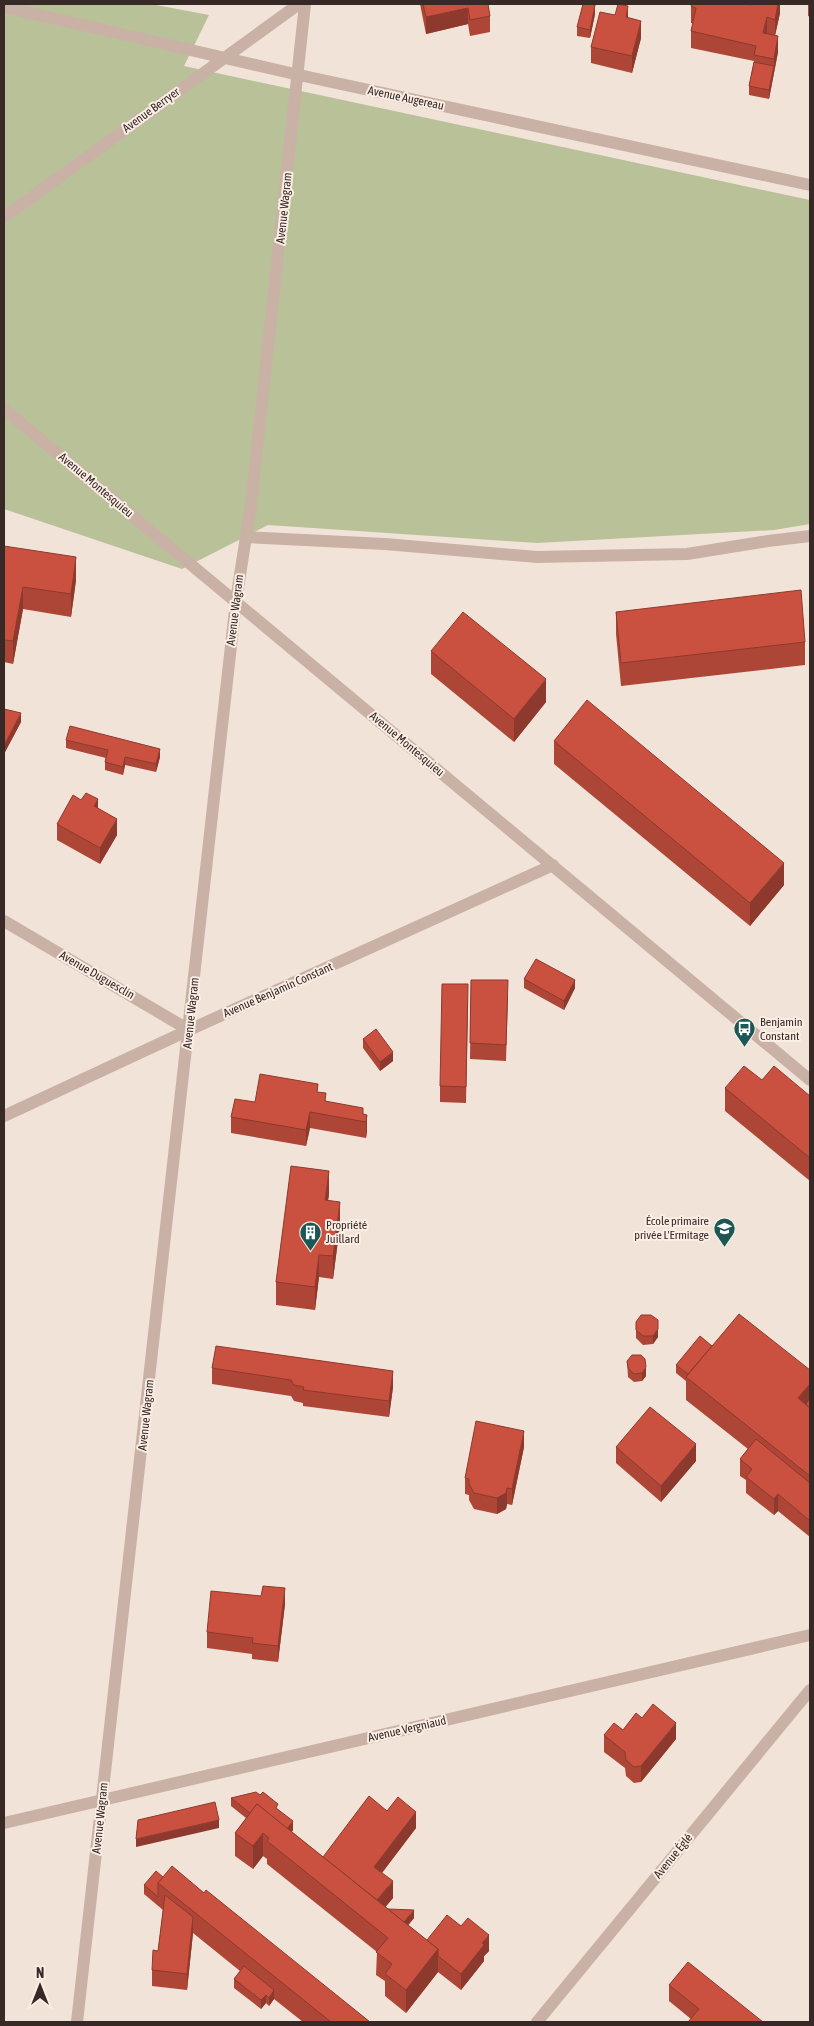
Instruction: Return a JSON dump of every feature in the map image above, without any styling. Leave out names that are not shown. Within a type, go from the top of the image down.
[{"type":"street","name":"Avenue Berryer","points":[[4,217],[299,4]]},
{"type":"street","name":"Avenue Wagram","points":[[77,2022],[236,600],[254,485],[306,4]]},
{"type":"street","name":"Avenue Augereau","points":[[4,7],[299,75],[810,185]]},
{"type":"street","name":"Avenue Montesquieu","points":[[4,409],[236,600],[810,1080]]},
{"type":"street","points":[[246,537],[384,544],[537,557],[687,554],[810,536]]},
{"type":"street","name":"Avenue Benjamin Constant","points":[[4,1116],[553,865]]},
{"type":"street","name":"Avenue Duguesclin","points":[[4,921],[189,1030]]},
{"type":"street","name":"Avenue Vergniaud","points":[[4,1823],[810,1635]]},
{"type":"street","name":"Avenue Églé","points":[[537,2022],[810,1690]]},
{"type":"green space","points":[[4,4],[151,4],[209,15],[184,66],[810,200],[810,524],[774,530],[537,543],[268,525],[182,569],[4,509]]},
{"type":"building","points":[[423,4],[488,4],[490,16],[470,20],[468,8],[426,17]]},
{"type":"building","points":[[583,4],[595,5],[590,30],[577,27]]},
{"type":"building","points":[[618,4],[628,6],[626,17],[641,21],[632,56],[591,47],[600,12],[615,15]]},
{"type":"building","points":[[692,4],[778,4],[775,20],[767,17],[763,33],[778,36],[774,59],[754,55],[756,46],[691,31],[696,8],[691,6]]},
{"type":"building","points":[[754,62],[774,66],[769,90],[749,86]]},
{"type":"building","points":[[4,546],[76,557],[71,594],[23,587],[13,641],[4,640]]},
{"type":"building","points":[[801,590],[805,642],[621,663],[616,612]]},
{"type":"building","points":[[463,612],[546,679],[514,719],[431,651]]},
{"type":"building","points":[[587,700],[784,863],[750,903],[554,741]]},
{"type":"building","points":[[4,709],[21,713],[5,744],[4,743]]},
{"type":"building","points":[[70,726],[160,749],[156,764],[125,757],[123,767],[105,762],[108,750],[66,740]]},
{"type":"building","points":[[86,793],[98,799],[94,806],[117,819],[100,848],[57,824],[73,795],[81,800]]},
{"type":"building","points":[[536,959],[575,980],[564,1001],[524,979]]},
{"type":"building","points":[[471,980],[508,980],[506,1045],[470,1043]]},
{"type":"building","points":[[442,984],[468,984],[466,1087],[440,1086]]},
{"type":"building","points":[[376,1029],[393,1052],[380,1062],[363,1039]]},
{"type":"building","points":[[744,1066],[762,1080],[774,1066],[810,1096],[810,1158],[725,1088]]},
{"type":"building","points":[[260,1074],[318,1084],[317,1092],[326,1093],[325,1101],[363,1108],[363,1114],[367,1115],[366,1122],[310,1112],[306,1130],[231,1117],[235,1099],[255,1102]]},
{"type":"building","name":"Propriété Juillard","points":[[291,1166],[329,1171],[325,1200],[340,1202],[333,1256],[319,1255],[315,1287],[276,1282]]},
{"type":"building","points":[[739,1314],[810,1370],[810,1384],[798,1398],[810,1408],[810,1476],[686,1377]]},
{"type":"building","points":[[641,1315],[651,1315],[658,1320],[658,1329],[653,1336],[643,1336],[636,1330],[636,1322]]},
{"type":"building","points":[[700,1336],[712,1346],[688,1374],[676,1365]]},
{"type":"building","points":[[216,1346],[393,1371],[389,1401],[303,1390],[304,1387],[294,1385],[291,1380],[212,1368]]},
{"type":"building","points":[[632,1355],[641,1355],[645,1359],[646,1367],[642,1373],[634,1374],[628,1368],[627,1361]]},
{"type":"building","points":[[810,1398],[810,1408],[806,1404]]},
{"type":"building","points":[[650,1407],[696,1444],[661,1486],[616,1447]]},
{"type":"building","points":[[476,1421],[524,1431],[512,1489],[507,1488],[506,1493],[497,1498],[474,1493],[469,1484],[469,1479],[465,1478]]},
{"type":"building","points":[[756,1439],[810,1483],[810,1521],[778,1494],[774,1499],[746,1477],[752,1469],[740,1459]]},
{"type":"building","points":[[263,1586],[285,1588],[278,1646],[252,1643],[253,1638],[207,1632],[211,1591],[261,1596]]},
{"type":"building","points":[[653,1704],[676,1723],[641,1766],[634,1767],[626,1760],[625,1752],[604,1735],[614,1723],[623,1730],[636,1713],[642,1718]]},
{"type":"building","points":[[256,1792],[260,1795],[263,1792],[278,1804],[276,1808],[293,1821],[287,1829],[257,1804],[250,1813],[231,1798]]},
{"type":"building","points":[[369,1796],[387,1811],[398,1797],[416,1812],[374,1867],[393,1881],[377,1900],[323,1857]]},
{"type":"building","points":[[215,1802],[219,1820],[136,1839],[138,1820]]},
{"type":"building","points":[[257,1804],[438,1949],[406,1990],[385,1974],[392,1964],[376,1952],[388,1938],[267,1841],[269,1838],[263,1833],[253,1846],[235,1833]]},
{"type":"building","points":[[172,1866],[204,1893],[206,1890],[370,2022],[331,2022],[158,1883]]},
{"type":"building","points":[[156,1871],[163,1877],[158,1883],[158,1897],[144,1885]]},
{"type":"building","points":[[165,1895],[193,1917],[187,1974],[152,1970],[153,1950],[158,1951]]},
{"type":"building","points":[[388,1909],[414,1910],[404,1922]]},
{"type":"building","points":[[447,1915],[461,1926],[468,1918],[489,1935],[482,1943],[484,1945],[461,1974],[438,1956],[438,1949],[427,1940]]},
{"type":"building","points":[[688,1962],[763,2022],[688,2022],[699,2009],[669,1985]]},
{"type":"building","points":[[244,1966],[274,1990],[269,1998],[266,1995],[261,2000],[234,1979]]},
{"type":"place","name":"Benjamin Constant","points":[[744,1048]]},
{"type":"place","name":"École primaire privée L'Ermitage","points":[[725,1247]]},
{"type":"place","name":"Propriété Juillard","points":[[310,1251]]}]
